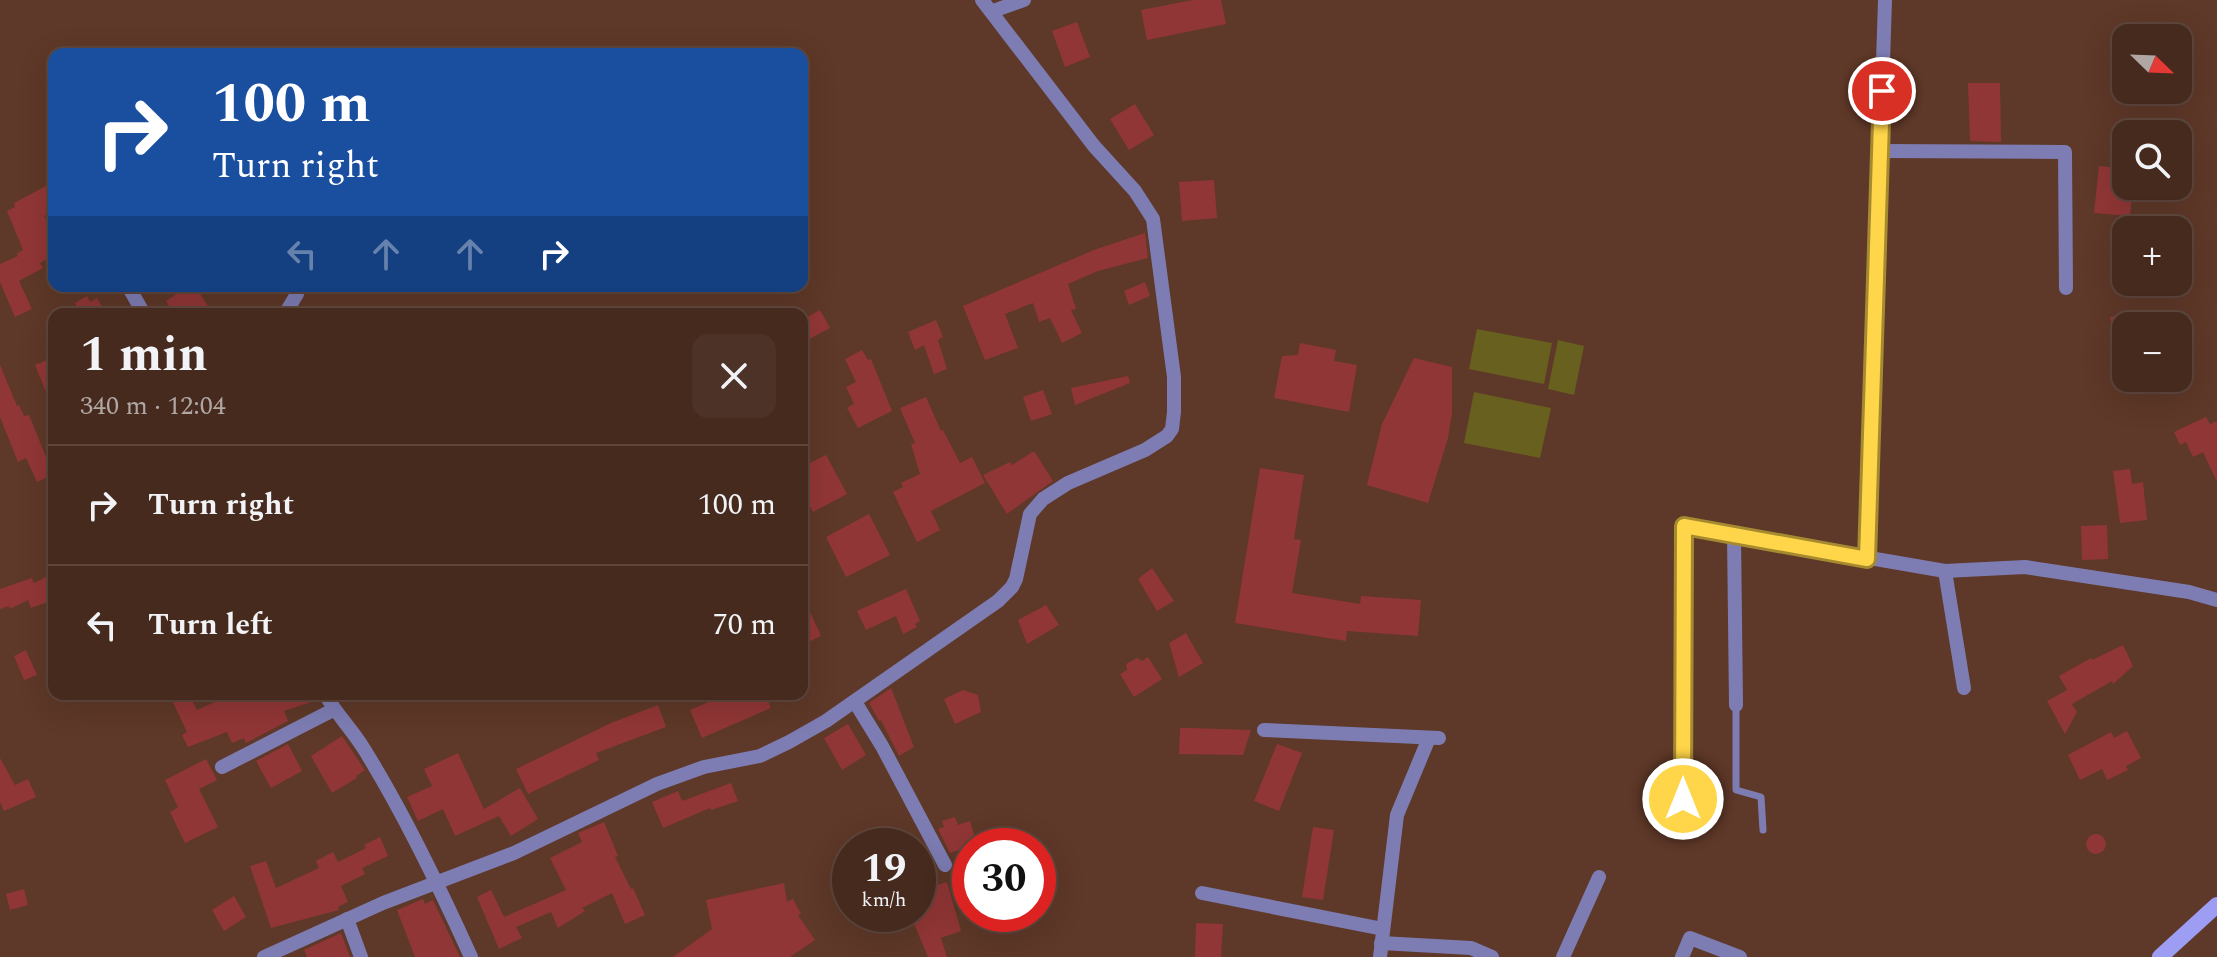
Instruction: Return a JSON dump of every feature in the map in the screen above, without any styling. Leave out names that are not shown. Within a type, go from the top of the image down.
[{"type":"main road","points":[[2160,957],[2217,905]]},
{"type":"street","points":[[264,957],[347,919],[514,853],[657,784],[704,767],[760,756],[802,735],[855,702],[998,601],[1012,587],[1030,514],[1043,499],[1068,483],[1162,441],[1172,429],[1174,377],[1153,219],[1135,191],[1094,146],[988,6],[1024,0]]},
{"type":"street","points":[[1867,559],[1885,0]]},
{"type":"street","points":[[1880,151],[2065,152],[2066,288]]},
{"type":"street","points":[[1683,829],[1684,526],[1945,571],[2025,567],[2189,592],[2217,600]]},
{"type":"street","points":[[1734,535],[1736,705]]},
{"type":"street","points":[[1945,571],[1964,688]]},
{"type":"street","points":[[328,700],[363,747],[438,884],[471,957]]},
{"type":"street","points":[[855,702],[945,865]]},
{"type":"street","points":[[222,767],[333,710]]},
{"type":"street","points":[[1264,730],[1434,738],[1397,815],[1381,943]]},
{"type":"street","points":[[1563,957],[1599,877]]},
{"type":"street","points":[[1202,893],[1381,943],[1471,948],[1492,957]]},
{"type":"street","points":[[347,919],[361,957]]},
{"type":"street","points":[[1682,957],[1690,938],[1740,957]]},
{"type":"lane","points":[[1736,705],[1736,790],[1761,797],[1763,830]]},
{"type":"shaded area","points":[[1477,329],[1552,343],[1544,384],[1469,369]]},
{"type":"shaded area","points":[[1558,340],[1584,346],[1574,395],[1548,389]]},
{"type":"shaded area","points":[[1474,392],[1551,408],[1540,458],[1464,443]]},
{"type":"building","points":[[1193,0],[1221,0],[1226,24],[1147,40],[1141,10]]},
{"type":"building","points":[[1077,22],[1090,57],[1065,67],[1052,31]]},
{"type":"building","points":[[1968,83],[2000,83],[2001,142],[1970,141]]},
{"type":"building","points":[[1135,104],[1154,135],[1129,150],[1110,119]]},
{"type":"building","points":[[2099,166],[2112,167],[2112,200],[2132,200],[2130,216],[2094,213]]},
{"type":"building","points":[[1214,180],[1217,218],[1182,221],[1179,182]]},
{"type":"building","points":[[48,185],[48,214],[44,216],[48,224],[48,258],[40,263],[43,268],[19,281],[32,309],[15,317],[0,282],[0,264],[18,256],[17,253],[23,250],[7,211],[15,207],[14,203]]},
{"type":"building","points":[[1145,233],[1148,258],[1098,271],[1068,284],[1076,309],[1071,310],[1082,333],[1062,343],[1050,318],[1039,322],[1033,303],[1005,314],[1018,348],[985,360],[963,306],[1094,250]]},
{"type":"building","points":[[1145,282],[1150,296],[1129,305],[1124,291]]},
{"type":"building","points":[[179,292],[199,292],[209,308],[170,308],[166,301]]},
{"type":"building","points":[[87,296],[90,302],[97,298],[103,308],[78,308],[75,303]]},
{"type":"building","points":[[820,310],[830,328],[808,340],[808,317]]},
{"type":"building","points":[[936,320],[943,337],[938,340],[947,369],[934,374],[924,345],[915,350],[908,332]]},
{"type":"building","points":[[1300,343],[1336,350],[1334,361],[1357,365],[1349,412],[1274,398],[1282,356],[1298,355]]},
{"type":"building","points":[[862,350],[868,360],[871,359],[892,411],[858,428],[847,408],[854,404],[846,387],[856,382],[845,359]]},
{"type":"building","points":[[1414,358],[1452,367],[1452,413],[1448,438],[1428,503],[1367,485],[1382,424]]},
{"type":"building","points":[[48,360],[48,396],[35,365]]},
{"type":"building","points":[[0,365],[17,406],[24,416],[29,415],[48,456],[48,477],[37,482],[26,458],[18,462],[0,417]]},
{"type":"building","points":[[1128,376],[1130,383],[1075,405],[1071,388]]},
{"type":"building","points":[[1043,390],[1052,414],[1031,421],[1023,397]]},
{"type":"building","points":[[926,397],[960,463],[972,457],[985,483],[931,511],[940,530],[917,542],[893,492],[903,487],[901,483],[920,474],[911,444],[915,443],[900,408]]},
{"type":"building","points":[[2206,417],[2210,424],[2217,421],[2217,482],[2203,452],[2193,457],[2186,442],[2180,445],[2174,432]]},
{"type":"building","points":[[1034,451],[1053,481],[1007,514],[983,475],[1010,462],[1012,465]]},
{"type":"building","points":[[826,455],[847,494],[813,512],[808,502],[808,464]]},
{"type":"building","points":[[1260,468],[1304,475],[1294,539],[1301,540],[1292,593],[1360,604],[1361,596],[1421,600],[1418,636],[1347,631],[1346,641],[1235,623]]},
{"type":"building","points":[[2130,469],[2132,484],[2143,482],[2147,520],[2120,523],[2113,471]]},
{"type":"building","points":[[869,514],[890,555],[846,577],[826,537]]},
{"type":"building","points":[[2107,525],[2108,559],[2082,560],[2081,526]]},
{"type":"building","points":[[1152,568],[1174,601],[1157,611],[1138,579]]},
{"type":"building","points":[[48,576],[48,602],[31,608],[28,600],[10,609],[9,606],[0,609],[0,589],[32,578],[34,583]]},
{"type":"building","points":[[906,589],[920,621],[915,624],[917,627],[903,634],[896,616],[866,630],[857,611]]},
{"type":"building","points":[[1046,605],[1059,625],[1027,644],[1018,620]]},
{"type":"building","points":[[808,607],[821,636],[808,642]]},
{"type":"building","points":[[1186,633],[1203,663],[1179,677],[1169,643]]},
{"type":"building","points":[[2123,645],[2133,666],[2113,684],[2112,681],[2072,704],[2077,712],[2065,734],[2047,701],[2067,690],[2059,676]]},
{"type":"building","points":[[26,650],[37,675],[24,680],[14,656]]},
{"type":"building","points":[[1148,657],[1162,679],[1134,697],[1120,674],[1127,670],[1126,664]]},
{"type":"building","points":[[891,688],[914,747],[899,756],[869,703]]},
{"type":"building","points":[[963,690],[978,695],[981,712],[955,724],[944,699]]},
{"type":"building","points":[[172,700],[192,700],[197,710],[219,700],[317,700],[284,711],[288,721],[246,743],[244,738],[232,743],[227,732],[188,747],[182,735],[187,732]]},
{"type":"building","points":[[713,700],[768,700],[771,708],[702,738],[690,710]]},
{"type":"building","points":[[658,705],[666,727],[596,753],[599,760],[528,794],[516,769],[611,723]]},
{"type":"building","points":[[848,724],[866,755],[842,770],[824,738]]},
{"type":"building","points":[[1180,728],[1251,730],[1243,755],[1179,754]]},
{"type":"building","points":[[2127,731],[2141,758],[2126,766],[2128,770],[2107,780],[2102,769],[2080,780],[2068,755],[2111,732],[2114,738]]},
{"type":"building","points":[[342,736],[365,770],[332,793],[311,756]]},
{"type":"building","points":[[288,744],[302,771],[271,788],[256,761]]},
{"type":"building","points":[[1277,744],[1302,753],[1279,811],[1254,801]]},
{"type":"building","points":[[458,753],[484,809],[520,788],[538,819],[511,836],[499,816],[455,836],[443,809],[418,821],[407,797],[432,786],[424,769]]},
{"type":"building","points":[[0,758],[15,785],[28,779],[36,797],[4,811],[0,802]]},
{"type":"building","points":[[206,759],[217,780],[199,789],[218,827],[185,843],[170,812],[178,807],[165,780]]},
{"type":"building","points":[[731,783],[738,801],[710,808],[663,828],[652,802],[678,791],[682,801]]},
{"type":"building","points":[[955,817],[958,825],[970,821],[972,828],[952,828],[950,853],[938,829],[944,827],[942,821]]},
{"type":"building","points":[[604,822],[618,856],[615,857],[645,915],[625,924],[612,893],[582,908],[585,911],[558,928],[551,912],[516,927],[522,938],[499,949],[477,897],[491,890],[504,917],[566,890],[550,858],[582,842],[578,833]]},
{"type":"building","points":[[1313,827],[1334,830],[1323,900],[1302,897]]},
{"type":"building","points":[[2096,834],[2103,837],[2106,844],[2103,851],[2096,854],[2089,851],[2086,844],[2089,837]]},
{"type":"building","points":[[380,837],[388,856],[362,868],[365,874],[341,886],[348,902],[338,907],[339,910],[271,928],[250,866],[266,861],[276,888],[319,868],[316,861],[333,852],[338,862]]},
{"type":"building","points":[[947,882],[952,900],[952,932],[958,932],[941,938],[947,957],[928,957],[918,932],[936,932],[936,885]]},
{"type":"building","points":[[784,883],[787,902],[793,899],[801,914],[798,915],[815,940],[790,957],[673,957],[712,929],[706,900]]},
{"type":"building","points":[[24,889],[28,905],[10,910],[6,894]]},
{"type":"building","points":[[234,896],[246,917],[224,931],[212,910]]},
{"type":"building","points":[[423,899],[425,904],[433,900],[460,957],[415,957],[397,910]]},
{"type":"building","points":[[1196,923],[1223,924],[1221,957],[1195,957]]},
{"type":"building","points":[[341,933],[350,957],[307,957],[304,950]]},
{"type":"route","points":[[1683,799],[1684,526],[1867,559],[1882,91]]}]
